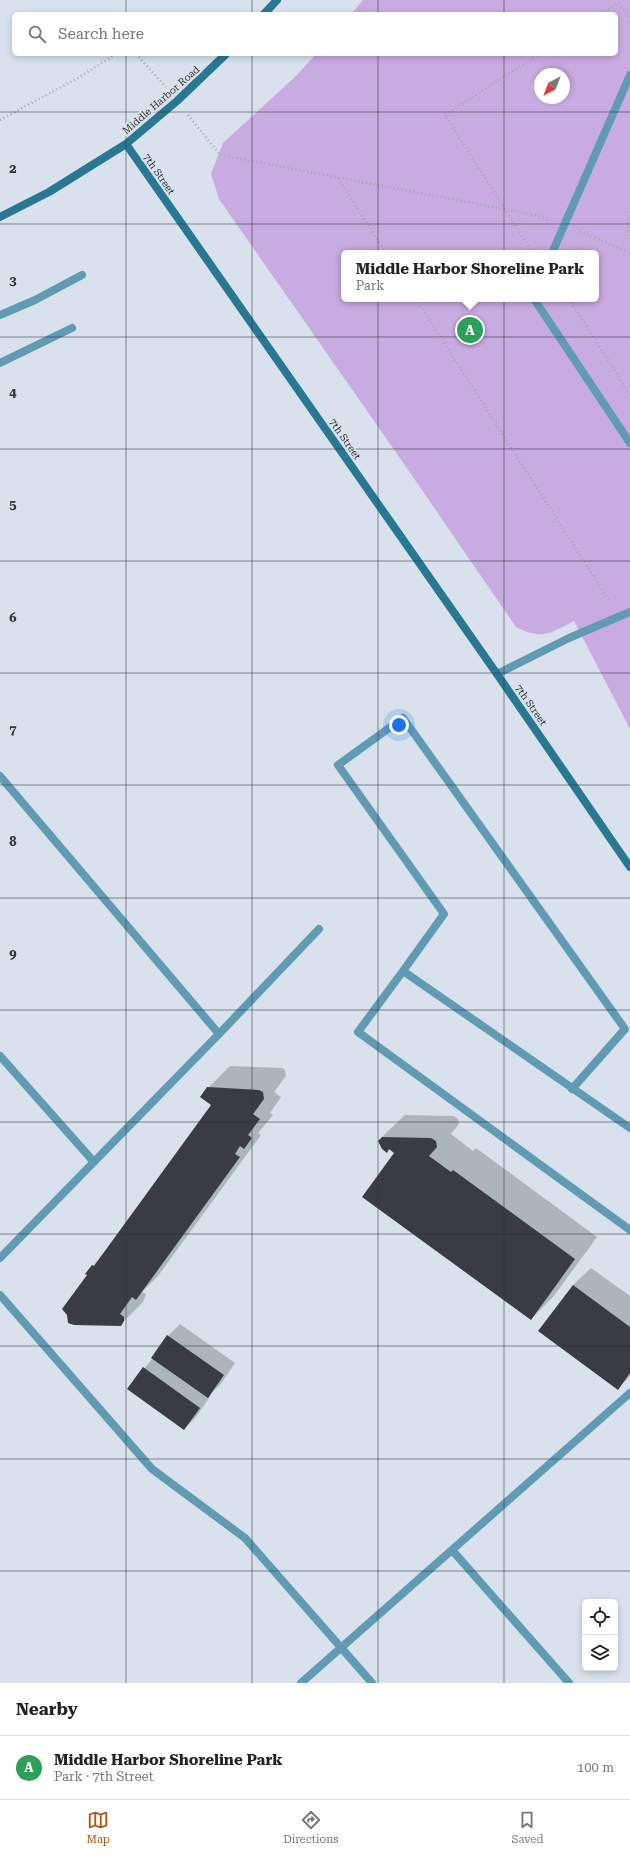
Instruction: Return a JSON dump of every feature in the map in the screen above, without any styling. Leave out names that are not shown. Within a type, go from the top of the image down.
[{"type":"street","points":[[266,12],[277,0]]},
{"type":"street","name":"Middle Harbor Road","points":[[126,144],[177,101],[224,56]]},
{"type":"street","points":[[0,216],[49,192],[126,144]]},
{"type":"street","name":"7th Street","points":[[126,144],[497,674],[630,867]]},
{"type":"lane","points":[[553,250],[630,75]]},
{"type":"lane","points":[[0,315],[35,300],[82,275]]},
{"type":"lane","points":[[536,302],[630,443]]},
{"type":"lane","points":[[0,363],[72,328]]},
{"type":"lane","points":[[497,674],[569,638],[630,612]]},
{"type":"lane","points":[[572,1089],[625,1029],[403,718],[338,765],[444,914],[358,1032],[630,1230]]},
{"type":"lane","points":[[0,776],[220,1034]]},
{"type":"lane","points":[[0,1258],[220,1034],[319,929]]},
{"type":"lane","points":[[403,971],[630,1128]]},
{"type":"lane","points":[[0,1056],[94,1162]]},
{"type":"lane","points":[[0,1295],[152,1469],[245,1538],[372,1683]]},
{"type":"lane","points":[[301,1683],[630,1393]]},
{"type":"lane","points":[[452,1550],[569,1683]]},
{"type":"path","points":[[605,12],[618,3],[630,18]]},
{"type":"path","points":[[0,120],[78,78],[113,56]]},
{"type":"path","points":[[138,56],[152,70]]},
{"type":"path","points":[[531,250],[445,115],[536,56]]},
{"type":"path","points":[[220,155],[535,215],[564,224],[630,253]]},
{"type":"path","points":[[338,178],[384,250]]},
{"type":"path","points":[[630,215],[628,226],[630,237]]},
{"type":"path","points":[[418,302],[620,616]]},
{"type":"path","points":[[571,302],[630,395]]},
{"type":"shaded area","points":[[363,0],[630,0],[630,729],[574,621],[545,634],[533,633],[516,627],[219,199],[211,174],[223,143],[296,76],[314,56],[618,56],[618,12],[353,12]]},
{"type":"building","points":[[207,1087],[259,1090],[263,1092],[264,1099],[253,1114],[260,1119],[248,1135],[252,1138],[244,1149],[240,1146],[235,1154],[240,1157],[136,1300],[132,1297],[120,1314],[124,1317],[124,1321],[121,1326],[74,1325],[68,1323],[67,1315],[62,1309],[87,1275],[85,1274],[92,1265],[94,1266],[211,1105],[200,1097]]},
{"type":"building","points":[[382,1137],[431,1138],[436,1141],[437,1147],[429,1156],[451,1172],[453,1170],[575,1259],[531,1320],[362,1197],[394,1153],[389,1149],[387,1153],[382,1149],[378,1141]]},
{"type":"building","points":[[573,1285],[630,1327],[630,1373],[618,1390],[538,1331]]},
{"type":"building","points":[[167,1335],[224,1375],[208,1398],[151,1358]]},
{"type":"building","points":[[143,1367],[200,1408],[184,1430],[127,1389]]},
{"type":"place","name":"Middle Harbor Shoreline Park","points":[[470,330]]}]
